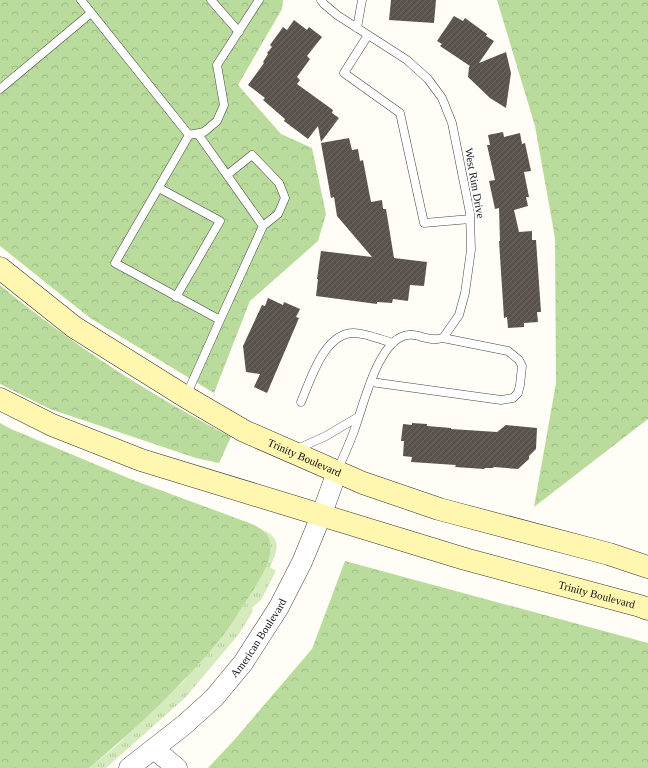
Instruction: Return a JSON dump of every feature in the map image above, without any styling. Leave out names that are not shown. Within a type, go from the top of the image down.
[{"type":"main road","name":"Trinity Boulevard","points":[[0,268],[74,327],[186,397],[244,431],[363,483],[439,509],[609,554],[648,567]]},
{"type":"main road","name":"Trinity Boulevard","points":[[0,399],[52,425],[141,460],[465,559],[648,609]]},
{"type":"street","name":"American Boulevard","points":[[129,768],[184,725],[214,698],[243,663],[280,607],[322,516],[337,472]]},
{"type":"street","points":[[154,749],[177,768]]},
{"type":"lane","points":[[81,0],[189,136]]},
{"type":"lane","points":[[211,0],[239,32]]},
{"type":"lane","points":[[220,320],[116,263],[189,136],[204,132],[217,121],[224,105],[218,66],[259,0]]},
{"type":"lane","name":"West Rim Drive","points":[[321,0],[337,15],[407,60],[428,79],[442,98],[452,123],[470,219],[471,250],[465,293],[459,315],[443,338]]},
{"type":"lane","points":[[357,28],[362,0]]},
{"type":"lane","points":[[0,89],[91,13]]},
{"type":"lane","points":[[368,35],[344,73],[400,113],[424,223],[470,219]]},
{"type":"lane","points":[[198,134],[263,226]]},
{"type":"lane","points":[[186,397],[263,226],[278,214],[285,198],[279,183],[252,155],[227,175]]},
{"type":"lane","points":[[159,188],[220,221],[176,297]]},
{"type":"lane","points":[[301,402],[323,352],[331,343],[344,334],[356,333],[393,343]]},
{"type":"lane","points":[[337,472],[354,431],[366,394],[371,382],[383,356],[393,343],[400,337],[411,334],[434,340],[443,338],[508,351],[519,360],[522,366],[518,393],[513,398],[501,400],[371,382]]},
{"type":"lane","points":[[292,452],[326,436],[358,417]]},
{"type":"green space","points":[[0,0],[283,0],[282,9],[238,85],[281,134],[312,148],[326,214],[318,241],[250,301],[214,393],[90,318],[0,246]]},
{"type":"green space","points":[[497,0],[648,0],[648,419],[534,507],[556,383],[555,238],[535,126]]},
{"type":"green space","points":[[0,285],[55,328],[111,367],[200,421],[231,437],[219,463],[196,458],[50,409],[0,384]]},
{"type":"green space","points":[[0,423],[133,480],[252,524],[266,533],[270,542],[270,556],[264,572],[221,638],[175,690],[124,738],[89,768],[0,768]]},
{"type":"green space","points":[[264,530],[274,538],[276,542],[277,546],[275,556],[270,567],[276,571],[261,600],[252,608],[253,611],[239,634],[185,698],[106,768],[89,768],[115,747],[184,681],[266,566],[270,544]]},
{"type":"green space","points":[[345,561],[648,643],[648,768],[208,768],[235,739],[312,649]]},
{"type":"building","points":[[391,0],[436,0],[434,23],[389,20]]},
{"type":"building","points":[[454,16],[463,21],[465,18],[494,41],[479,63],[506,52],[511,73],[506,108],[490,98],[468,77],[470,66],[440,46],[442,44],[437,41]]},
{"type":"building","points":[[294,20],[307,30],[309,27],[322,37],[307,56],[310,59],[297,77],[300,80],[297,84],[333,110],[332,113],[339,118],[321,142],[318,126],[308,139],[284,121],[285,119],[263,100],[265,98],[248,85],[264,63],[263,62],[268,54],[267,53],[272,47],[270,45],[283,27],[287,30]]},
{"type":"building","points":[[503,132],[504,137],[520,133],[522,144],[525,143],[531,171],[524,172],[529,197],[526,197],[528,206],[514,210],[519,232],[532,231],[532,240],[536,240],[541,312],[537,312],[538,322],[524,323],[524,327],[508,328],[507,317],[504,318],[499,241],[499,208],[495,209],[489,181],[495,180],[487,145],[490,145],[488,135]]},
{"type":"building","points":[[349,138],[352,150],[358,149],[360,161],[363,160],[371,202],[382,200],[383,209],[386,209],[394,258],[427,262],[424,286],[410,285],[408,301],[393,299],[392,303],[377,302],[377,304],[316,296],[321,251],[372,257],[337,216],[334,197],[331,198],[321,143]]},
{"type":"building","points":[[268,298],[283,305],[284,302],[300,309],[296,317],[299,318],[267,393],[254,387],[260,374],[246,372],[243,346],[262,305],[265,306]]},
{"type":"building","points":[[412,423],[427,424],[427,426],[451,429],[497,432],[506,425],[537,428],[536,449],[529,456],[529,459],[518,469],[494,467],[484,469],[455,467],[456,465],[411,462],[412,457],[403,456],[404,441],[401,441],[403,424],[412,425]]}]
